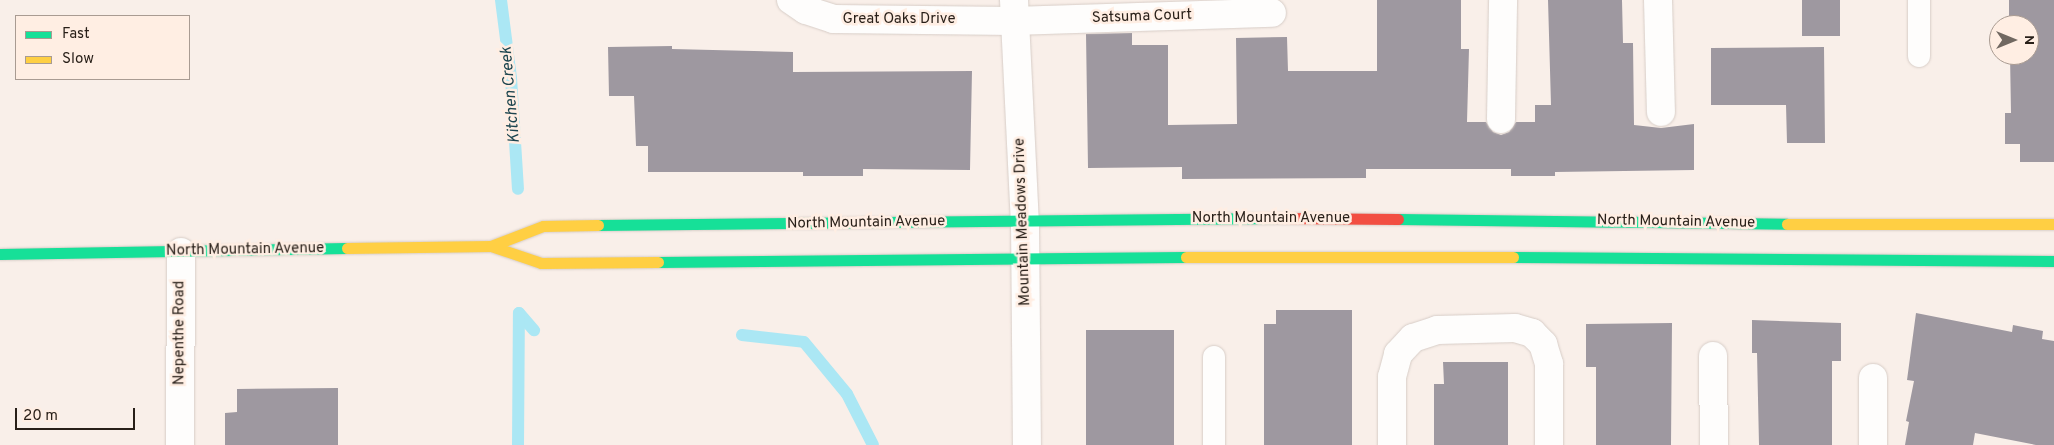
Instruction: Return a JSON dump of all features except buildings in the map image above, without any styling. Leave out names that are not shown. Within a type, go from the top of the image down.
[{"type":"street","name":"Great Oaks Drive","points":[[791,0],[806,10],[833,19],[1014,10]]},
{"type":"street","points":[[1501,119],[1503,0]]},
{"type":"street","points":[[1658,0],[1661,112]]},
{"type":"street","name":"Satsuma Court","points":[[1014,10],[1272,13]]},
{"type":"street","name":"Mountain Meadows Drive","points":[[1014,10],[1025,222],[1027,445]]},
{"type":"street","name":"North Mountain Avenue","points":[[491,246],[543,226],[1308,218],[1905,225],[2054,224]]},
{"type":"street","name":"North Mountain Avenue","points":[[0,254],[491,246],[541,263],[1326,256],[2054,261]]},
{"type":"street","name":"Nepenthe Road","points":[[180,445],[181,252]]},
{"type":"street","points":[[1392,445],[1392,377],[1398,354],[1413,338],[1437,330],[1515,328],[1532,333],[1537,338],[1549,364],[1549,445]]},
{"type":"street","points":[[1713,356],[1714,445]]},
{"type":"street","points":[[1873,378],[1873,445]]},
{"type":"lane","points":[[1919,0],[1919,56]]},
{"type":"lane","points":[[1214,357],[1214,445]]},
{"type":"waterway","name":"Kitchen Creek","points":[[501,0],[511,78],[518,189]]},
{"type":"waterway","points":[[519,313],[534,330]]},
{"type":"waterway","name":"Kitchen Creek","points":[[518,445],[519,313]]},
{"type":"waterway","points":[[742,335],[804,342],[847,394],[873,445]]},
{"type":"traffic: fast","points":[[598,225],[1278,218]]},
{"type":"traffic: fast","points":[[1398,219],[1787,224]]},
{"type":"traffic: fast","points":[[0,254],[347,248]]},
{"type":"traffic: fast","points":[[658,262],[1186,257]]},
{"type":"traffic: fast","points":[[1513,257],[2054,261]]},
{"type":"traffic: slow","points":[[1787,224],[2054,224]]},
{"type":"traffic: slow","points":[[347,248],[491,246],[543,226],[598,225]]},
{"type":"traffic: slow","points":[[491,246],[541,263],[658,262]]},
{"type":"traffic: slow","points":[[1186,257],[1513,257]]},
{"type":"traffic: jam","points":[[1278,218],[1398,219]]}]
